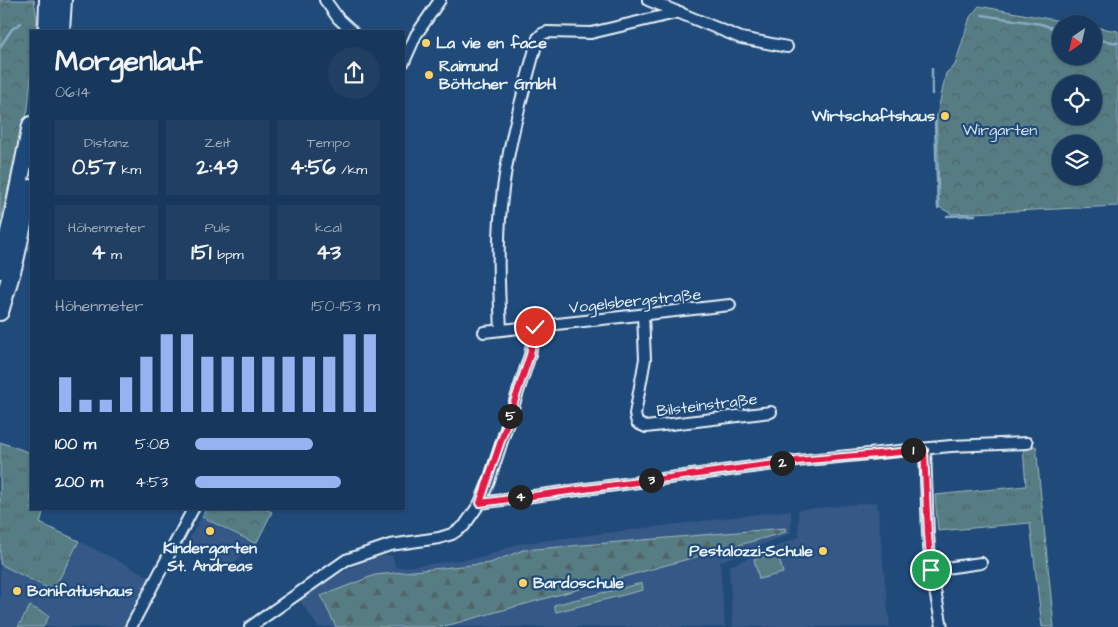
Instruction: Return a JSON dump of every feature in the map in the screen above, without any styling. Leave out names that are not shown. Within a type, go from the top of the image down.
[{"type":"main road","points":[[47,30],[48,0]]},
{"type":"main road","points":[[61,30],[63,0]]},
{"type":"main road","points":[[0,270],[30,130]]},
{"type":"main road","points":[[0,312],[15,261],[30,193]]},
{"type":"street","points":[[325,0],[338,18],[351,30]]},
{"type":"street","points":[[405,59],[416,35],[440,0]]},
{"type":"street","points":[[648,0],[741,38],[787,47]]},
{"type":"street","points":[[501,330],[499,255],[501,207],[509,153],[538,38],[547,32],[591,33],[680,12]]},
{"type":"street","name":"Vogelsbergstraße","points":[[484,332],[730,305]]},
{"type":"street","name":"Bilsteinstraße","points":[[643,315],[645,359],[635,414],[637,423],[646,427],[771,412]]},
{"type":"street","points":[[250,627],[346,560],[390,545],[439,538],[452,534],[464,526],[480,503],[530,355],[535,327]]},
{"type":"street","points":[[480,503],[797,461],[969,445],[1027,443]]},
{"type":"street","points":[[924,450],[931,570],[942,627]]},
{"type":"street","points":[[132,627],[192,510]]},
{"type":"street","points":[[931,570],[981,563]]},
{"type":"shaded area","name":"Pestalozzi-Schule","points":[[877,502],[890,627],[733,627],[729,566],[799,537],[798,510]]},
{"type":"shaded area","name":"Bardoschule","points":[[791,510],[791,533],[720,562],[725,627],[318,627],[298,598],[368,558],[392,555],[396,568],[484,557],[517,544]]},
{"type":"shaded area","name":"Kindergarten St. Andreas","points":[[201,518],[253,544],[231,566],[187,543]]},
{"type":"shaded area","points":[[79,541],[150,577],[124,627],[43,627],[49,616],[30,606],[18,627],[0,627],[0,564],[53,591]]},
{"type":"green space","points":[[0,0],[34,0],[37,19],[36,30],[30,30],[28,109],[0,221]]},
{"type":"green space","name":"Wirgarten","points":[[979,6],[1052,19],[1052,65],[1102,65],[1102,28],[1118,31],[1118,206],[952,214],[939,207],[936,120],[946,73],[955,65],[970,17]]},
{"type":"green space","points":[[0,442],[30,453],[30,510],[44,510],[40,523],[79,541],[53,591],[0,564]]},
{"type":"green space","points":[[1036,446],[1054,627],[1042,627],[1030,523],[938,531],[935,495],[1026,486],[1023,448]]},
{"type":"green space","points":[[206,510],[267,510],[272,512],[256,544],[202,517]]},
{"type":"green space","points":[[785,528],[786,532],[442,627],[336,627],[321,596],[375,575],[490,563],[523,550]]},
{"type":"green space","points":[[778,554],[783,573],[759,579],[754,559]]},
{"type":"green space","points":[[642,583],[643,590],[556,612],[554,605]]},
{"type":"green space","points":[[30,606],[49,616],[43,627],[18,627]]},
{"type":"waterway","points":[[982,15],[1041,24],[1052,28]]},
{"type":"waterway","points":[[0,47],[12,29],[21,23]]},
{"type":"waterway","points":[[1102,40],[1118,43]]},
{"type":"waterway","points":[[932,69],[932,94]]},
{"type":"waterway","points":[[935,121],[938,208]]},
{"type":"waterway","points":[[947,216],[975,215]]},
{"type":"place","name":"La vie en face","points":[[426,43]]},
{"type":"place","name":"Raimund Böttcher GmbH","points":[[429,75]]},
{"type":"place","name":"Wirtschaftshaus","points":[[945,116]]},
{"type":"place","name":"Kindergarten St. Andreas","points":[[210,531]]},
{"type":"place","name":"Pestalozzi-Schule","points":[[823,551]]},
{"type":"place","name":"Bardoschule","points":[[523,583]]},
{"type":"place","name":"Bonifatiushaus","points":[[17,591]]},
{"type":"route","points":[[535,327],[530,355],[480,503],[797,461],[924,450],[931,570]]}]
